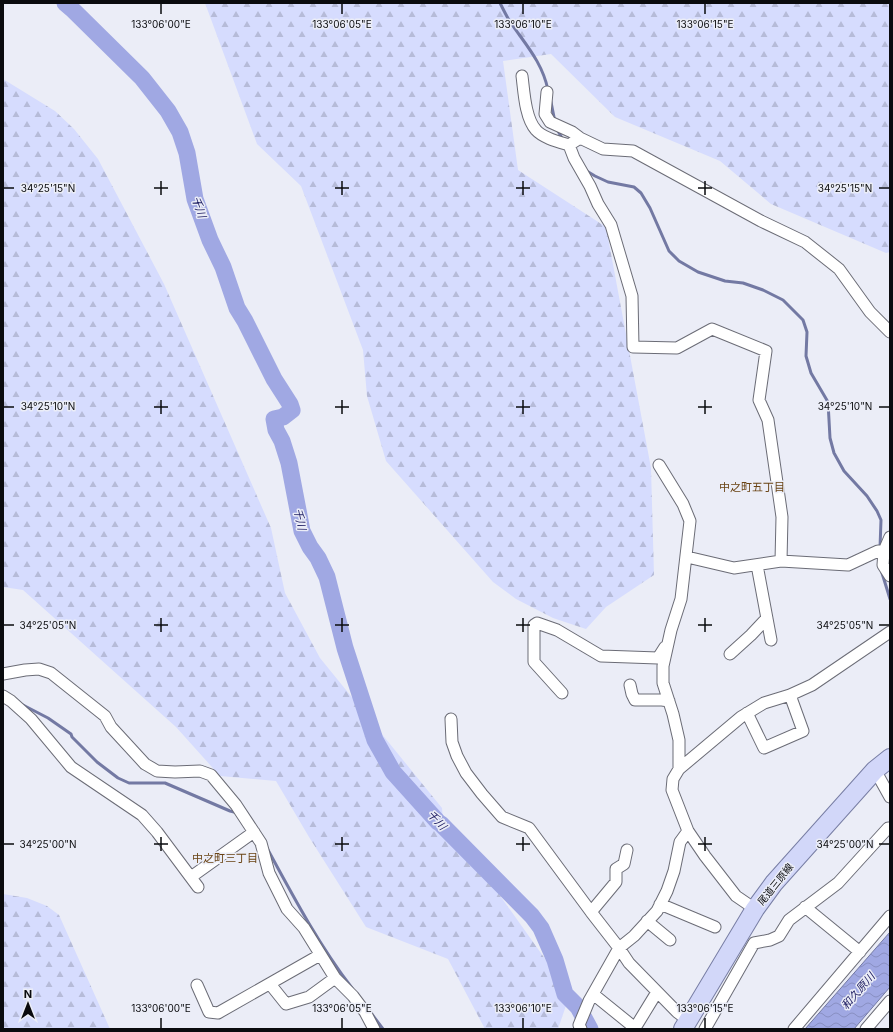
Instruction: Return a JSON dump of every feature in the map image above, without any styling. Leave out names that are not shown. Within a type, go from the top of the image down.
[{"type":"main road","name":"尾道三原線","points":[[686,1024],[755,909],[774,883],[875,770],[890,758]]},
{"type":"street","points":[[522,76],[527,108],[531,123],[536,131],[553,141],[569,145],[580,138]]},
{"type":"street","points":[[547,92],[545,114],[550,122],[604,149],[634,151],[761,221],[805,242],[839,269],[870,312],[890,332]]},
{"type":"street","points":[[569,145],[574,158],[590,186],[598,204],[611,225],[632,296],[633,347],[677,348],[712,329],[766,351],[759,400],[768,420],[782,517],[781,561]]},
{"type":"street","points":[[658,465],[683,504],[690,521],[682,599],[671,630],[664,666],[663,683],[673,714],[679,740],[679,769]]},
{"type":"street","points":[[890,537],[884,551],[883,564],[890,576]]},
{"type":"street","points":[[687,557],[734,568],[781,561],[848,565],[878,552],[884,551]]},
{"type":"street","points":[[757,564],[771,640]]},
{"type":"street","points":[[730,654],[767,618]]},
{"type":"street","points":[[562,693],[534,662],[534,625],[537,623],[557,630],[601,656],[658,658],[669,641]]},
{"type":"street","points":[[755,909],[736,896],[688,831],[672,790],[673,779],[679,769],[741,717],[764,703],[790,695],[812,684],[890,632]]},
{"type":"street","points":[[3,674],[39,669],[51,673],[105,716],[111,727],[146,764],[157,771],[200,771],[211,775],[236,806],[261,843],[269,873],[286,909],[304,928],[335,978],[354,996],[374,1029]]},
{"type":"street","points":[[630,685],[635,700],[669,701]]},
{"type":"street","points":[[747,714],[764,748],[803,731],[790,695]]},
{"type":"street","points":[[3,696],[11,701],[31,719],[71,767],[142,815],[157,832],[198,886]]},
{"type":"street","points":[[451,720],[452,742],[457,756],[466,773],[482,794],[502,817],[529,828],[629,963],[686,1024]]},
{"type":"street","points":[[875,770],[890,797]]},
{"type":"street","points":[[705,1029],[754,943],[770,940],[779,936],[789,920],[838,883],[888,828],[890,828]]},
{"type":"street","points":[[581,1029],[579,1025],[593,994],[619,948],[634,936],[657,911],[667,891],[674,871],[680,842],[688,831]]},
{"type":"street","points":[[191,877],[254,832]]},
{"type":"street","points":[[591,912],[616,882],[616,869],[624,864],[627,850]]},
{"type":"street","points":[[660,904],[714,927]]},
{"type":"street","points":[[805,907],[860,952]]},
{"type":"street","points":[[794,1029],[890,916]]},
{"type":"street","points":[[647,921],[670,940]]},
{"type":"street","points":[[197,985],[209,1012],[218,1013],[320,955]]},
{"type":"street","points":[[270,984],[286,1004],[310,997],[335,978]]},
{"type":"street","points":[[593,994],[635,1028],[657,992]]},
{"type":"street","points":[[866,1029],[890,1001]]},
{"type":"green space","points":[[205,3],[890,3],[890,252],[886,253],[771,204],[720,161],[615,117],[551,54],[503,61],[518,170],[606,227],[651,468],[654,575],[606,607],[586,629],[553,618],[516,599],[493,582],[386,461],[367,396],[363,350],[301,186],[257,144]]},
{"type":"green space","points":[[3,79],[55,111],[74,129],[98,159],[164,284],[271,528],[285,593],[320,658],[442,808],[444,832],[496,890],[570,994],[558,1029],[485,1029],[448,959],[366,927],[309,837],[276,781],[220,776],[176,727],[23,590],[3,587]]},
{"type":"green space","points":[[3,894],[27,898],[47,906],[59,915],[110,1029],[3,1029]]},
{"type":"water","name":"和久原川","points":[[890,932],[890,987],[854,1029],[805,1029]]},
{"type":"waterway","name":"千川","points":[[65,3],[142,78],[168,111],[180,132],[187,153],[195,199],[210,240],[223,267],[237,308],[292,410],[283,417],[274,419],[276,430],[282,441],[289,463],[302,531],[327,577],[345,648],[375,740],[393,772],[438,822],[532,916],[541,928],[555,960],[565,994],[578,1007],[590,1029]]},
{"type":"waterway","points":[[500,3],[509,20],[537,61],[548,90]]},
{"type":"waterway","points":[[551,102],[555,122]]},
{"type":"waterway","points":[[557,129],[563,140]]},
{"type":"waterway","points":[[585,170],[608,182],[634,187],[641,193],[650,208],[669,251],[679,261],[698,272],[725,281],[743,283],[763,290],[783,300],[803,320],[807,332],[806,356],[811,373],[828,402],[830,438],[834,453],[844,471],[867,496],[877,511],[881,520],[880,548]]},
{"type":"waterway","points":[[882,573],[890,599]]},
{"type":"waterway","points":[[21,704],[48,718],[71,734],[72,737],[97,762],[118,778],[129,783],[165,783],[238,813]]},
{"type":"waterway","points":[[267,848],[317,937],[352,988]]},
{"type":"waterway","points":[[371,1013],[383,1029]]},
{"type":"district","name":"中之町五丁目","points":[[752,487]]},
{"type":"district","name":"中之町三丁目","points":[[225,858]]}]
